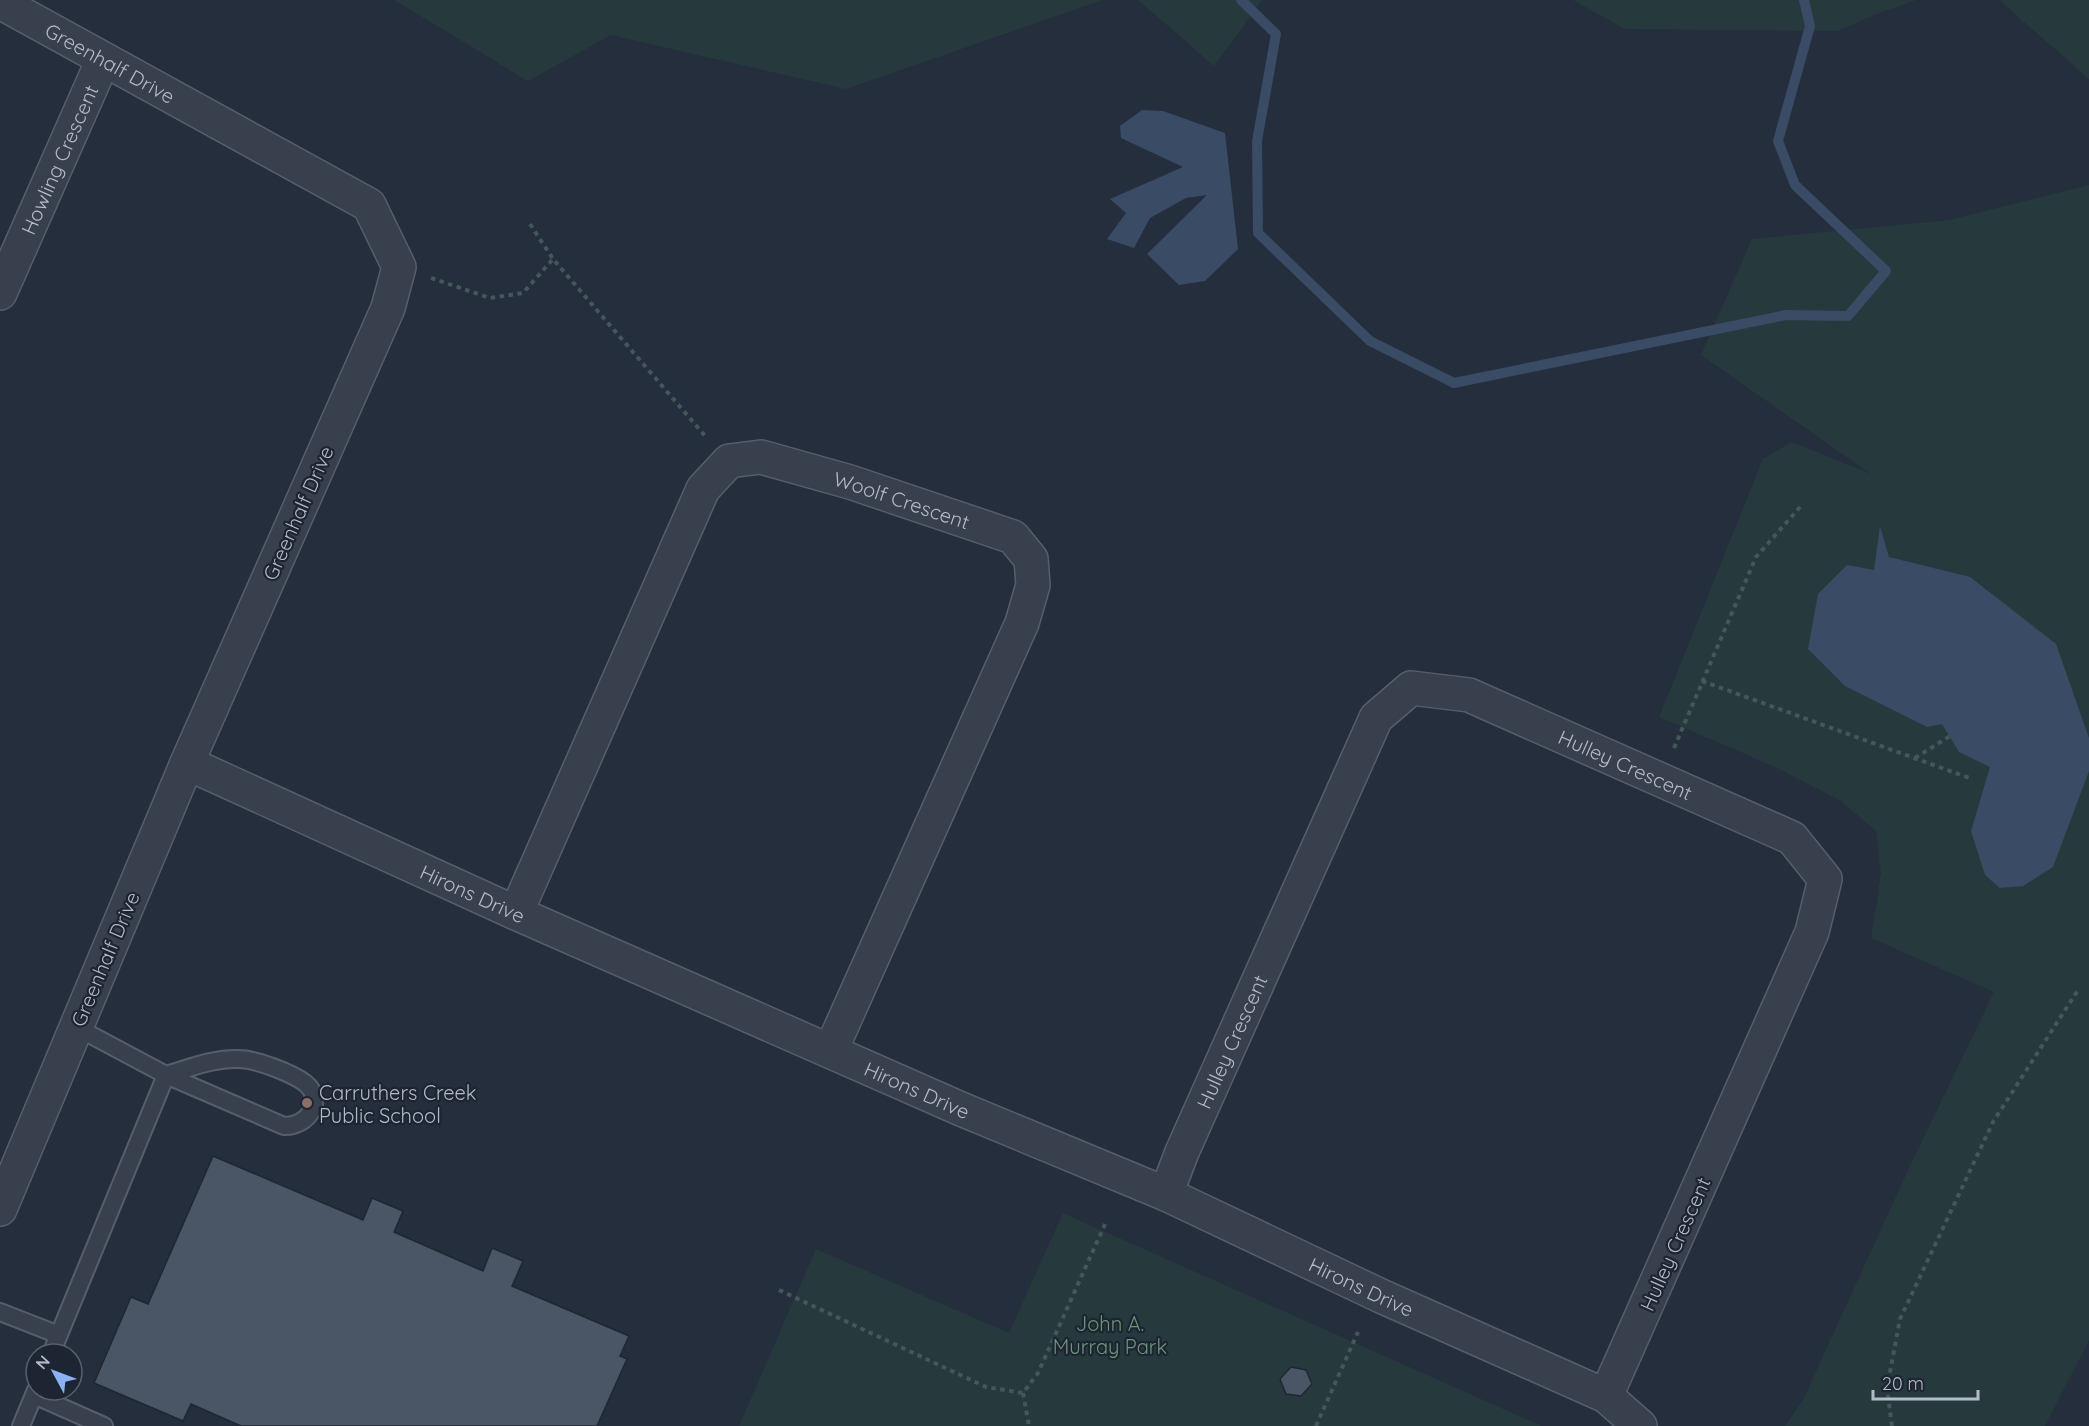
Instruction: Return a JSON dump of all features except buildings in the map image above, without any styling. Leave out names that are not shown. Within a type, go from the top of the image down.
[{"type":"street","name":"Greenhalf Drive","points":[[0,2],[369,205],[399,267],[388,308],[187,763],[0,1209]]},
{"type":"street","name":"Howling Crescent","points":[[0,293],[103,60]]},
{"type":"street","name":"Woolf Crescent","points":[[729,461],[761,457],[850,482],[1013,537],[1031,559],[1033,585],[1022,623],[831,1050]]},
{"type":"street","points":[[516,913],[703,489],[729,461]]},
{"type":"street","name":"Hulley Crescent","points":[[1166,1194],[1187,1141],[1376,718],[1411,688],[1469,695],[1792,838],[1825,879],[1812,932],[1606,1396]]},
{"type":"street","name":"Hirons Drive","points":[[187,763],[516,913],[961,1109],[1166,1194],[1380,1296],[1606,1396],[1640,1426]]},
{"type":"lane","points":[[76,1027],[166,1075],[284,1126],[300,1124],[307,1119],[314,1105],[314,1096],[305,1083],[259,1062],[240,1059],[218,1060],[166,1075]]},
{"type":"lane","points":[[55,1342],[166,1075]]},
{"type":"lane","points":[[0,1312],[58,1335]]},
{"type":"lane","points":[[21,1426],[31,1402]]},
{"type":"lane","points":[[55,1402],[104,1426]]},
{"type":"path","points":[[530,224],[553,259],[694,424],[729,461]]},
{"type":"path","points":[[399,267],[490,298],[523,293],[553,259]]},
{"type":"path","points":[[1660,778],[1756,557],[1800,507]]},
{"type":"path","points":[[1702,681],[1972,779]]},
{"type":"path","points":[[1914,758],[1950,736]]},
{"type":"path","points":[[1892,1426],[1887,1388],[1899,1319],[1993,1122],[2078,990]]},
{"type":"path","points":[[1029,1426],[1023,1393],[1038,1373],[1106,1222]]},
{"type":"path","points":[[779,1290],[986,1387],[1023,1393]]},
{"type":"path","points":[[1316,1426],[1359,1332]]},
{"type":"green space","points":[[394,0],[1102,0],[846,89],[611,35],[528,81]]},
{"type":"green space","points":[[1138,0],[1262,0],[1214,66]]},
{"type":"green space","points":[[1573,0],[1916,0],[1838,31],[1625,29]]},
{"type":"green space","points":[[1999,0],[2089,0],[2089,79]]},
{"type":"green space","points":[[2089,185],[2089,1340],[2045,1426],[1785,1426],[1803,1400],[1909,1168],[1994,992],[1871,938],[1881,873],[1876,831],[1841,801],[1773,766],[1659,717],[1763,459],[1792,442],[1871,474],[1701,355],[1752,239],[1950,220]]},
{"type":"green space","name":"John A. Murray Park","points":[[1063,1213],[1542,1426],[739,1426],[816,1249],[1009,1333]]},
{"type":"water","points":[[1142,110],[1163,111],[1225,133],[1238,249],[1205,281],[1179,285],[1147,254],[1207,195],[1186,198],[1150,218],[1134,248],[1107,239],[1126,213],[1110,199],[1183,167],[1121,138],[1120,126]]},
{"type":"water","points":[[1880,526],[1889,557],[1970,577],[2056,644],[2089,738],[2089,771],[2053,867],[2023,886],[2000,888],[1985,875],[1971,831],[1990,767],[1959,752],[1942,724],[1927,727],[1845,686],[1808,649],[1818,594],[1847,565],[1874,570]]},
{"type":"waterway","points":[[1241,0],[1276,34],[1257,141],[1258,233],[1370,341],[1454,383],[1786,315],[1848,316],[1886,271],[1795,185],[1778,141],[1810,26],[1804,0]]},
{"type":"place","name":"Carruthers Creek Public School","points":[[307,1103]]}]
